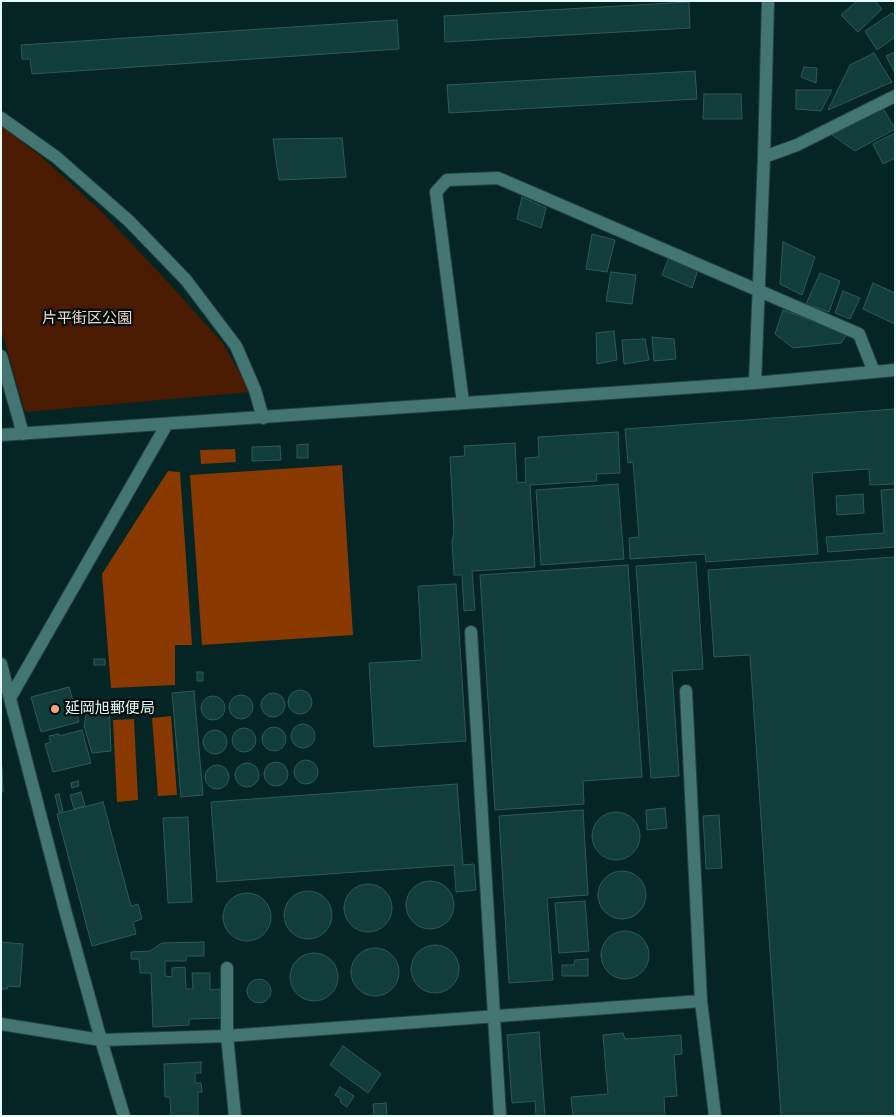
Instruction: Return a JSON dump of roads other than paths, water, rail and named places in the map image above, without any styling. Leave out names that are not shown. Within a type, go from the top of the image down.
[{"type":"street","points":[[754,383],[764,157],[768,1]]},
{"type":"street","points":[[764,157],[797,144],[895,96]]},
{"type":"street","points":[[1,118],[63,163],[129,221],[186,280],[236,346],[256,390],[263,418]]},
{"type":"street","points":[[463,404],[436,192],[447,180],[498,178],[859,334],[874,372]]},
{"type":"street","points":[[1,356],[23,434]]},
{"type":"street","points":[[1,435],[754,383],[895,370]]},
{"type":"street","points":[[10,698],[167,424]]},
{"type":"street","points":[[471,632],[500,1116]]},
{"type":"street","points":[[1,664],[65,910],[124,1116]]},
{"type":"street","points":[[686,691],[701,1002],[715,1116]]},
{"type":"street","points":[[227,968],[228,1036],[235,1116]]},
{"type":"street","points":[[1,1024],[101,1040],[228,1036],[701,1002]]},
{"type":"place","name":"延岡旭郵便局","points":[[55,709]]},
{"type":"park label","name":"片平街区公園","points":[[87,319]]}]
